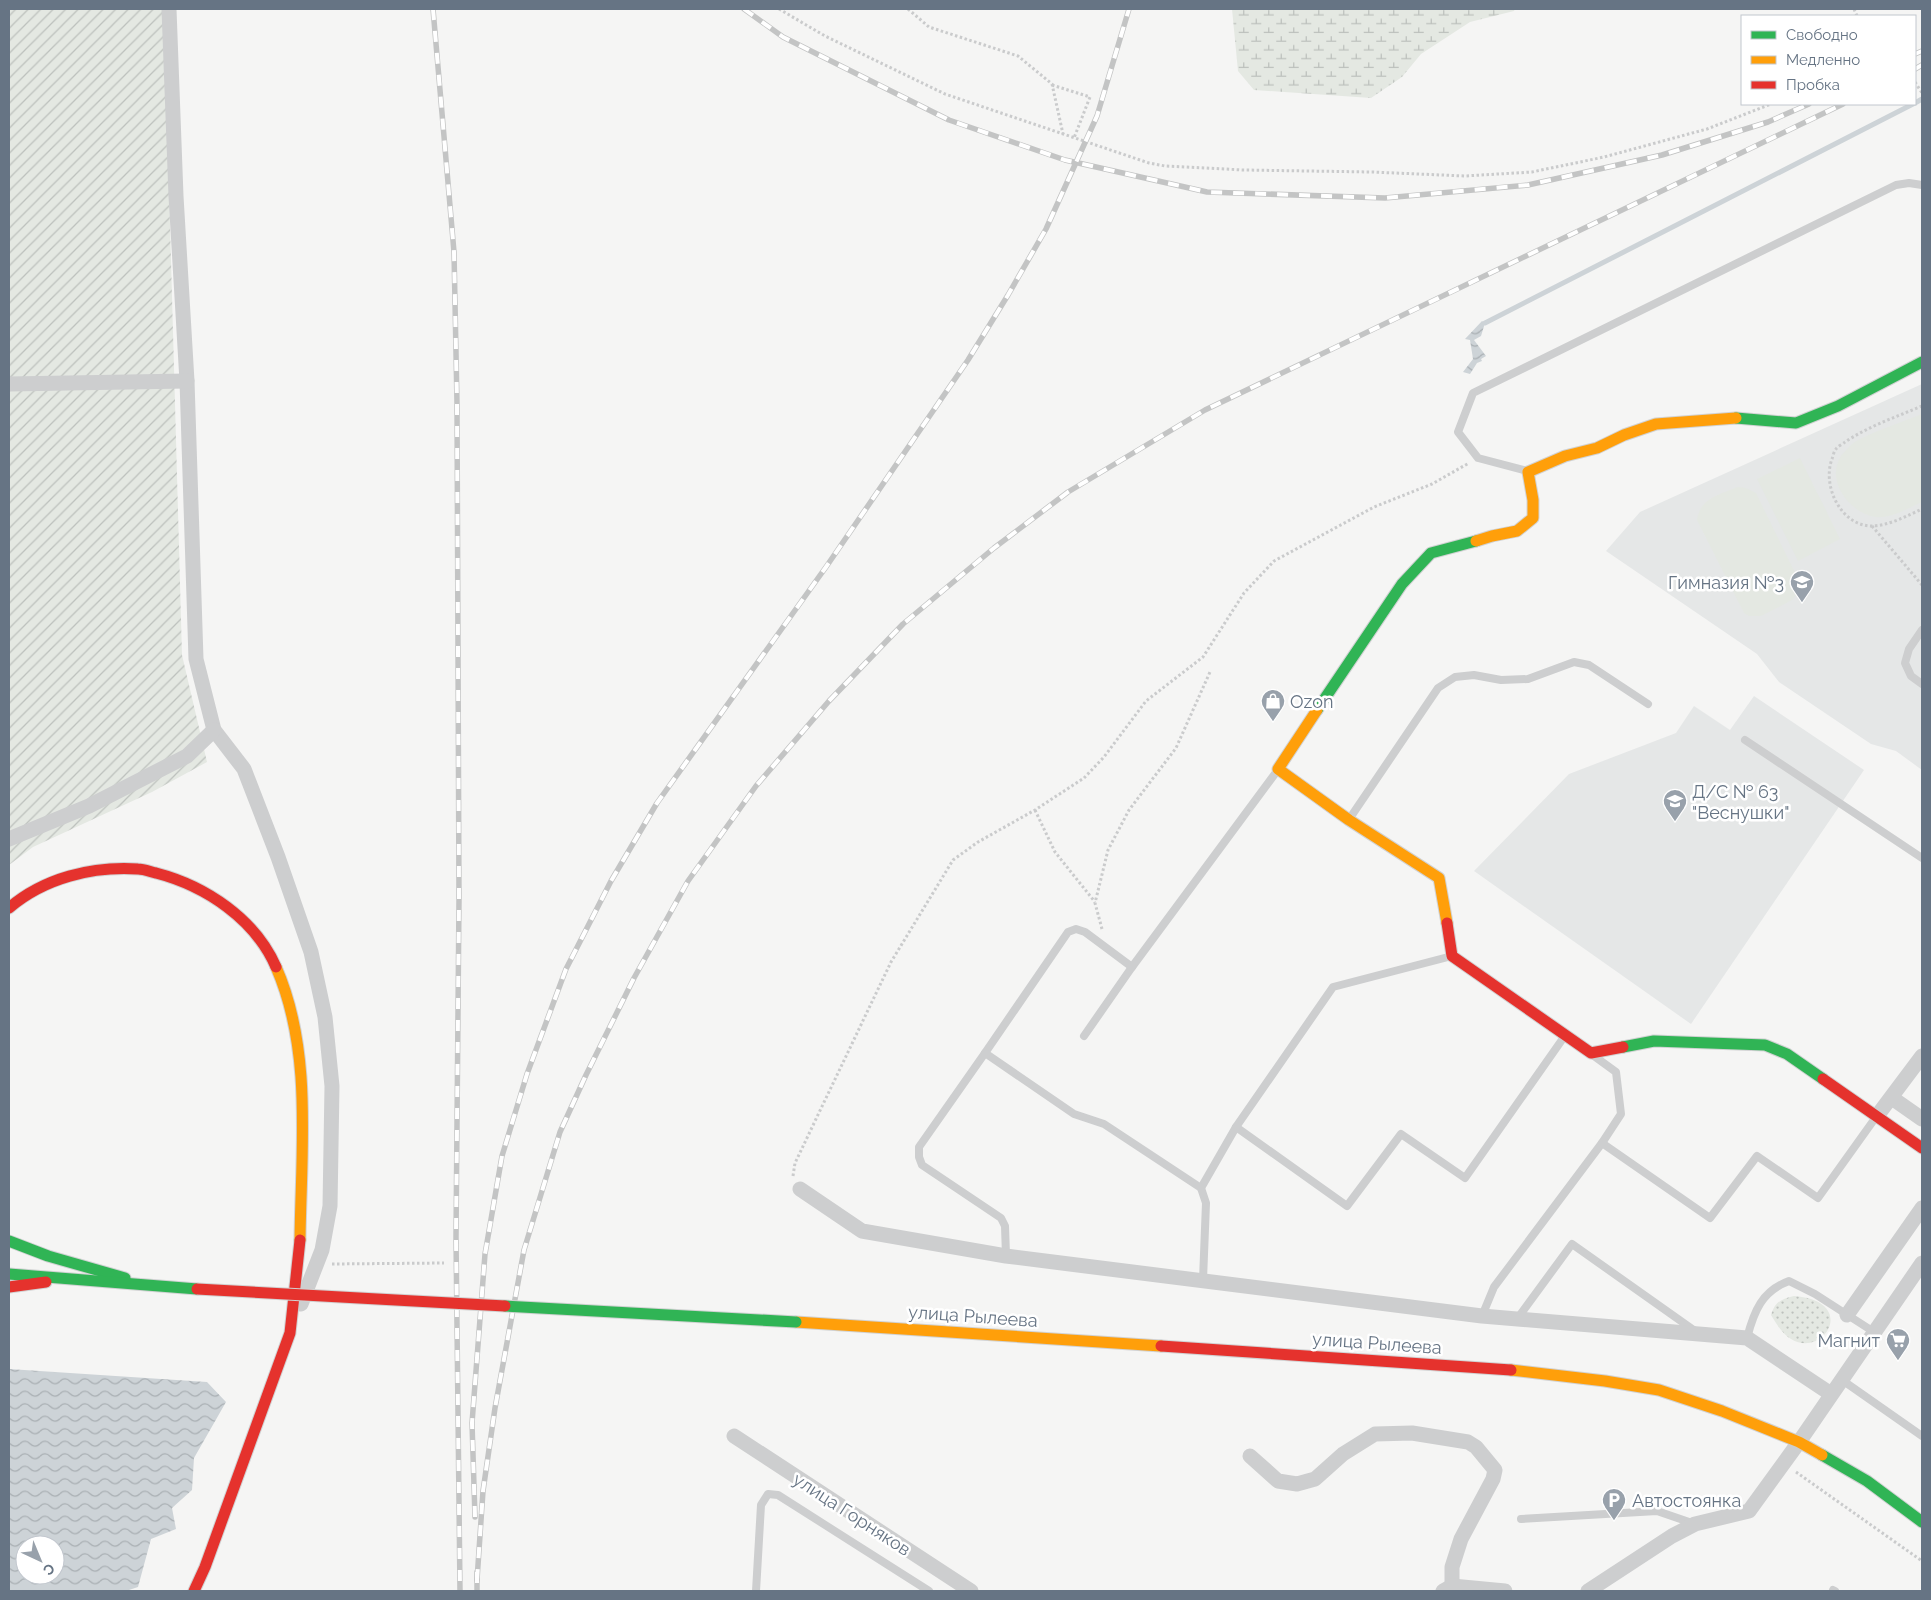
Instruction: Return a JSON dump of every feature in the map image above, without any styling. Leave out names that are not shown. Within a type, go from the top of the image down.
[{"type":"street","points":[[169,9],[176,196],[187,382],[196,658],[214,730],[244,770],[278,856],[311,952],[325,1017],[332,1086],[330,1206],[322,1250],[208,1558],[194,1591]]},
{"type":"street","points":[[1922,362],[1838,406],[1796,423],[1730,417],[1656,424],[1624,435],[1597,448],[1564,456],[1528,472],[1534,500],[1533,518],[1517,532],[1431,553],[1402,584],[1278,769],[1349,820],[1439,878],[1452,956],[1591,1053],[1654,1041],[1766,1045],[1787,1054],[1922,1148]]},
{"type":"street","points":[[9,384],[187,382]]},
{"type":"street","points":[[9,839],[89,806],[187,756],[214,730]]},
{"type":"street","points":[[9,908],[23,896],[58,879],[96,871],[139,869],[174,878],[206,894],[233,911],[255,934],[271,955],[290,1005],[298,1042],[302,1089],[300,1245],[290,1333]]},
{"type":"street","points":[[1877,1116],[1922,1056]]},
{"type":"street","points":[[1892,1098],[1922,1119]]},
{"type":"street","points":[[800,1189],[862,1231],[1006,1256],[1482,1316],[1747,1338],[1831,1394]]},
{"type":"street","points":[[1847,1315],[1922,1208]]},
{"type":"street","points":[[9,1241],[48,1256],[155,1286]]},
{"type":"street","points":[[1588,1591],[1672,1536],[1695,1524],[1749,1511],[1799,1442],[1922,1263]]},
{"type":"street","points":[[9,1274],[155,1286]]},
{"type":"street","points":[[9,1287],[64,1279]]},
{"type":"street","name":"улица Рылеева","points":[[155,1286],[796,1322],[1488,1367],[1605,1381],[1659,1390],[1722,1411],[1799,1442],[1867,1481],[1922,1522]]},
{"type":"street","points":[[1250,1456],[1278,1481],[1297,1484],[1315,1479],[1343,1454],[1375,1434],[1412,1433],[1468,1442],[1476,1447],[1495,1470],[1493,1479],[1462,1539],[1452,1567],[1448,1589],[1489,1588],[1506,1591]]},
{"type":"street","name":"улица Горняков","points":[[734,1436],[971,1591]]},
{"type":"lane","points":[[1528,472],[1478,458],[1458,432],[1473,393],[1896,185],[1908,183],[1922,186]]},
{"type":"lane","points":[[1922,630],[1909,649],[1905,663],[1911,676],[1922,684]]},
{"type":"lane","points":[[1349,820],[1438,688],[1455,677],[1474,675],[1502,680],[1528,680],[1574,662],[1589,665],[1648,704]]},
{"type":"lane","points":[[1745,740],[1922,858]]},
{"type":"lane","points":[[1084,1036],[1278,769]]},
{"type":"lane","points":[[1006,1256],[1005,1226],[1001,1218],[922,1165],[918,1157],[919,1147],[1068,932],[1076,929],[1085,932],[1132,968]]},
{"type":"lane","points":[[1201,1188],[1236,1127],[1333,987],[1452,956]]},
{"type":"lane","points":[[1236,1127],[1347,1206],[1401,1134],[1465,1178],[1565,1036]]},
{"type":"lane","points":[[985,1053],[1074,1114],[1104,1124],[1201,1188],[1206,1203],[1203,1280]]},
{"type":"lane","points":[[1482,1316],[1494,1287],[1602,1143],[1621,1114],[1616,1072],[1591,1053]]},
{"type":"lane","points":[[1602,1143],[1710,1218],[1757,1156],[1818,1198],[1877,1116]]},
{"type":"lane","points":[[1516,1319],[1572,1244],[1699,1334]]},
{"type":"lane","points":[[1747,1338],[1754,1311],[1776,1286],[1789,1281],[1815,1294],[1874,1332]]},
{"type":"lane","points":[[1842,1380],[1922,1436]]},
{"type":"lane","points":[[763,1591],[756,1589],[761,1505],[768,1494],[778,1495],[929,1591]]},
{"type":"lane","points":[[1521,1518],[1658,1511],[1695,1524]]},
{"type":"path","points":[[779,9],[825,36],[945,94],[1149,163],[1165,166],[1244,170],[1493,175],[1532,172],[1604,157],[1707,129],[1768,105]]},
{"type":"path","points":[[908,9],[929,26],[1018,56],[1052,84],[1090,97],[1074,138]]},
{"type":"path","points":[[1052,84],[1063,134]]},
{"type":"path","points":[[1922,406],[1859,432],[1836,449],[1828,469],[1829,486],[1835,501],[1846,515],[1858,523],[1872,526],[1887,523],[1922,510]]},
{"type":"path","points":[[800,1189],[792,1178],[794,1164],[891,962],[953,860],[978,842],[1035,810],[1084,778],[1104,757],[1146,702],[1202,657],[1244,593],[1274,562],[1374,507],[1432,484],[1478,458]]},
{"type":"path","points":[[1872,526],[1922,585]]},
{"type":"path","points":[[1095,903],[1108,850],[1129,810],[1176,748],[1210,672]]},
{"type":"path","points":[[1035,810],[1055,852],[1095,903],[1107,949]]},
{"type":"path","points":[[316,1264],[444,1263]]},
{"type":"path","points":[[1784,1463],[1922,1561]]},
{"type":"shaded area","name":"Гимназия №3","points":[[1922,384],[1922,770],[1896,751],[1871,744],[1779,682],[1757,654],[1606,551],[1640,512]]},
{"type":"shaded area","name":"Д/С № 63 \"Веснушки\"","points":[[1754,696],[1864,770],[1691,1024],[1474,871],[1569,774],[1676,733],[1694,706],[1730,730]]},
{"type":"green space","points":[[9,9],[164,9],[182,655],[207,762],[152,792],[33,847],[9,865]]},
{"type":"green space","points":[[1232,9],[1515,9],[1514,11],[1470,22],[1421,54],[1402,77],[1371,98],[1254,90],[1238,71]]},
{"type":"green space","points":[[1922,414],[1922,502],[1881,517],[1866,514],[1849,503],[1838,485],[1836,476],[1841,456],[1856,441]]},
{"type":"green space","points":[[1800,458],[1840,539],[1798,561],[1757,479]]},
{"type":"green space","points":[[1738,487],[1746,488],[1756,493],[1800,583],[1799,592],[1792,600],[1761,616],[1749,616],[1744,613],[1697,520],[1702,507],[1707,502],[1718,495]]},
{"type":"green space","points":[[1794,1296],[1814,1300],[1826,1308],[1830,1317],[1829,1327],[1824,1336],[1815,1341],[1803,1343],[1788,1337],[1777,1325],[1771,1315],[1774,1307],[1785,1298]]},
{"type":"water","points":[[1482,321],[1485,323],[1481,336],[1474,340],[1486,356],[1477,363],[1470,374],[1463,372],[1473,359],[1470,340],[1465,339]]},
{"type":"water","points":[[9,1369],[207,1382],[226,1402],[194,1458],[192,1490],[172,1508],[176,1529],[151,1539],[138,1587],[126,1591],[9,1591]]},
{"type":"waterway","points":[[1916,102],[1922,99]]},
{"type":"waterway","points":[[1485,323],[1911,105]]},
{"type":"railway","points":[[433,9],[454,252],[457,403],[459,899],[456,1237],[460,1591]]},
{"type":"railway","points":[[744,9],[783,37],[949,120],[1065,160],[1207,192],[1385,198],[1528,185],[1662,155],[1768,122],[1807,105]]},
{"type":"railway","points":[[475,1517],[472,1423],[485,1254],[502,1156],[527,1074],[566,969],[611,881],[657,803],[826,567],[968,360],[1008,295],[1046,229],[1097,116],[1129,9]]},
{"type":"railway","points":[[1916,54],[1922,51]]},
{"type":"railway","points":[[1916,68],[1922,65]]},
{"type":"railway","points":[[477,1580],[483,1491],[495,1408],[524,1250],[560,1132],[634,978],[688,881],[756,786],[829,701],[903,624],[994,548],[1068,492],[1205,410],[1841,105]]},
{"type":"railway","points":[[477,1572],[477,1591]]},
{"type":"traffic: fast","points":[[1736,418],[1796,423],[1838,406],[1922,362]]},
{"type":"traffic: fast","points":[[1317,710],[1402,584],[1431,553],[1476,541]]},
{"type":"traffic: fast","points":[[1623,1047],[1654,1041],[1765,1045],[1787,1054],[1823,1079]]},
{"type":"traffic: fast","points":[[9,1241],[48,1256],[125,1278]]},
{"type":"traffic: fast","points":[[9,1274],[197,1289]]},
{"type":"traffic: fast","points":[[505,1306],[796,1322]]},
{"type":"traffic: fast","points":[[1822,1455],[1867,1481],[1922,1522]]},
{"type":"traffic: slow","points":[[1476,541],[1517,531],[1533,518],[1533,500],[1528,472],[1565,456],[1597,448],[1624,435],[1656,424],[1736,418]]},
{"type":"traffic: slow","points":[[1317,710],[1278,769],[1349,820],[1439,878],[1447,923]]},
{"type":"traffic: slow","points":[[276,967],[288,999],[296,1032],[300,1067],[303,1136],[300,1240]]},
{"type":"traffic: slow","points":[[796,1322],[1161,1346]]},
{"type":"traffic: slow","points":[[1511,1370],[1605,1381],[1659,1390],[1722,1411],[1799,1442],[1822,1455]]},
{"type":"traffic: jam","points":[[9,908],[37,889],[69,876],[103,870],[145,870],[193,886],[227,907],[255,934],[267,950],[276,967]]},
{"type":"traffic: jam","points":[[1447,923],[1452,956],[1591,1053],[1623,1047]]},
{"type":"traffic: jam","points":[[1823,1079],[1922,1148]]},
{"type":"traffic: jam","points":[[194,1591],[205,1567],[290,1333],[300,1240]]},
{"type":"traffic: jam","points":[[9,1287],[46,1282]]},
{"type":"traffic: jam","points":[[197,1289],[505,1306]]},
{"type":"traffic: jam","points":[[1161,1346],[1511,1370]]},
{"type":"place","name":"Гимназия №3","points":[[1802,603]]},
{"type":"place","name":"Ozon","points":[[1273,722]]},
{"type":"place","name":"Д/С № 63 \"Веснушки\"","points":[[1675,822]]},
{"type":"place","name":"Магнит","points":[[1898,1361]]},
{"type":"place","name":"Автостоянка","points":[[1614,1521]]}]
